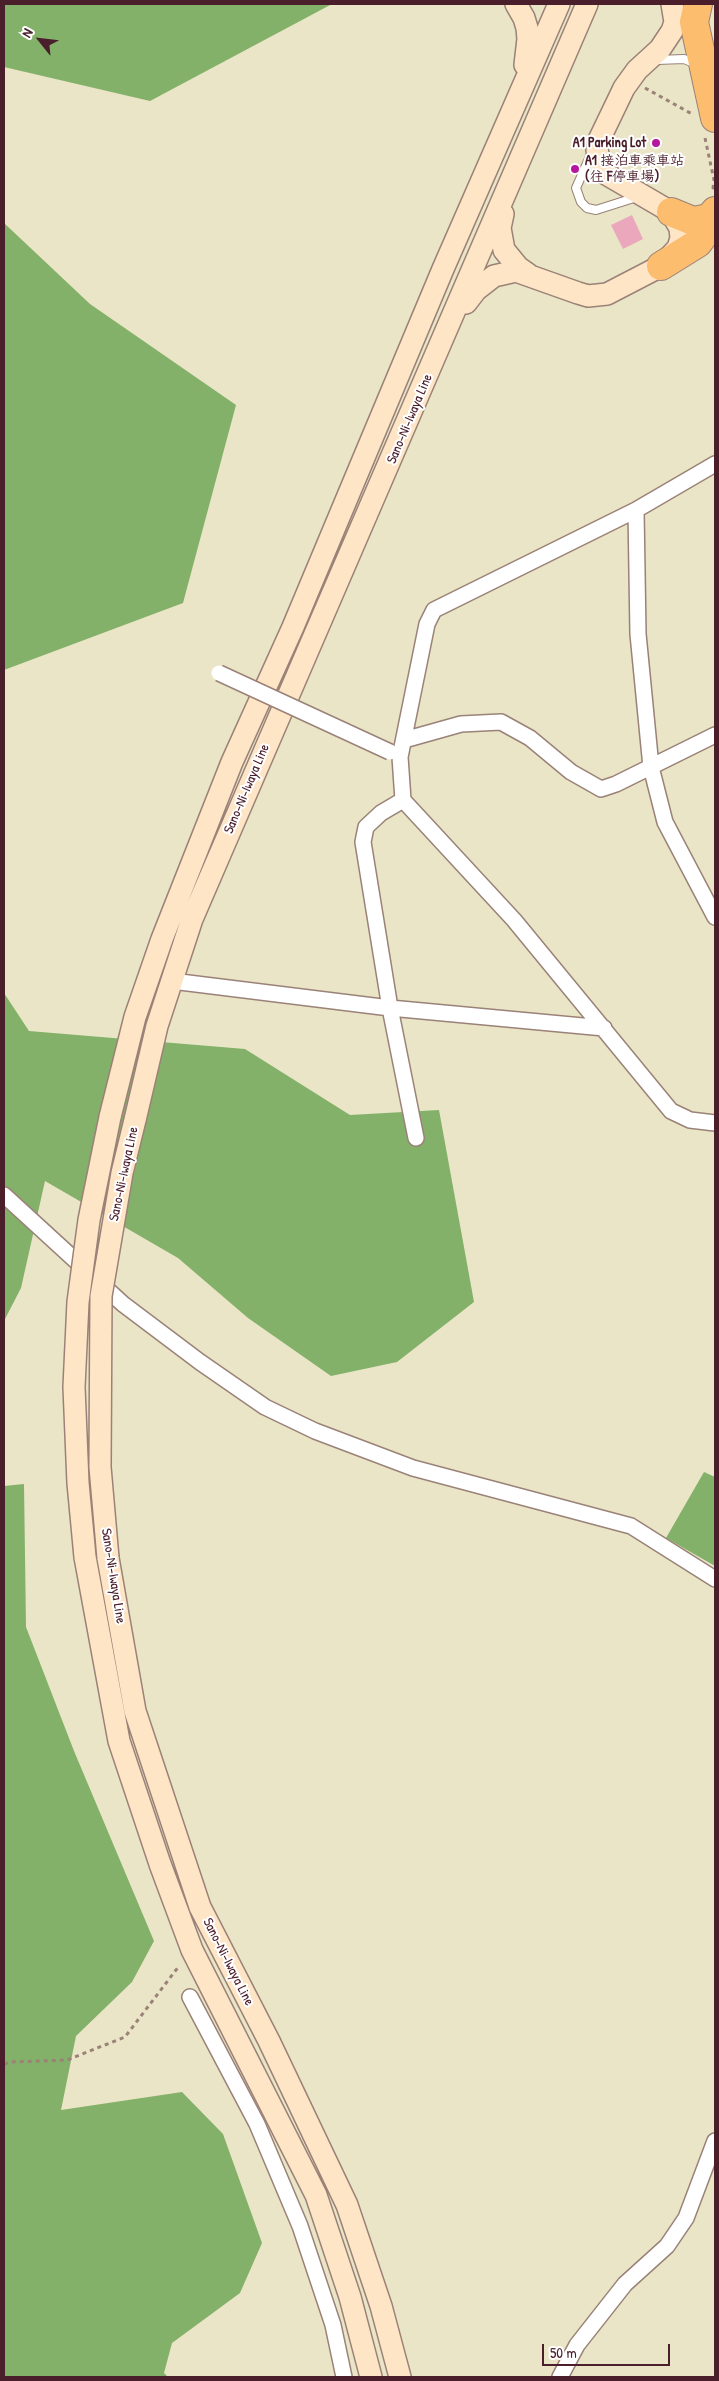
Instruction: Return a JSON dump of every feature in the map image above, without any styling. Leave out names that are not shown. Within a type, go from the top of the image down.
[{"type":"highway","points":[[698,4],[694,22],[706,72],[707,124]]},
{"type":"highway","points":[[671,212],[692,221],[709,218],[715,211]]},
{"type":"highway","points":[[661,266],[698,242],[715,220]]},
{"type":"main road","points":[[511,114],[525,64],[528,40],[524,18],[516,4]]},
{"type":"main road","name":"Sano-Ni-Iwaya Line","points":[[371,2377],[350,2297],[316,2195],[192,1950],[160,1864],[120,1741],[85,1557],[78,1483],[74,1397],[78,1302],[89,1220],[110,1117],[136,1017],[162,939],[232,762],[292,627],[559,4]]},
{"type":"main road","name":"Sano-Ni-Iwaya Line","points":[[400,2377],[381,2306],[347,2205],[269,2041],[200,1907],[135,1712],[108,1558],[100,1467],[101,1296],[122,1173],[157,1026],[192,919],[264,750],[421,394],[587,4]]},
{"type":"main road","points":[[421,394],[463,307],[476,290],[494,276],[516,270],[578,293],[598,296],[607,294],[661,266],[678,248],[681,238],[678,220],[671,212],[614,180],[601,167],[596,150],[616,101],[629,80],[660,49],[672,31],[675,22],[675,12],[672,4]]},
{"type":"main road","points":[[521,159],[503,214],[500,233],[504,250],[510,260],[528,274]]},
{"type":"street","points":[[715,464],[636,510],[434,610],[427,624],[404,740],[395,755],[403,800],[514,920],[671,1111],[690,1120],[715,1123]]},
{"type":"street","points":[[636,510],[638,634],[651,767],[664,822],[715,917]]},
{"type":"street","points":[[219,673],[395,755]]},
{"type":"street","points":[[404,740],[461,724],[500,722],[530,738],[571,772],[601,789],[616,784],[715,735]]},
{"type":"street","points":[[403,800],[381,813],[366,827],[363,842],[390,1008],[416,1138]]},
{"type":"street","points":[[172,981],[390,1008],[604,1028]]},
{"type":"street","points":[[4,1195],[123,1304],[200,1362],[265,1406],[315,1431],[413,1468],[631,1526],[715,1579]]},
{"type":"street","points":[[190,1997],[257,2124],[300,2226],[332,2325],[344,2377]]},
{"type":"street","points":[[560,2377],[577,2345],[619,2291],[666,2246],[686,2218],[715,2141]]},
{"type":"lane","points":[[647,61],[684,59],[696,64],[706,72]]},
{"type":"lane","points":[[599,140],[578,179],[576,188],[581,202],[587,208],[596,210],[641,195]]},
{"type":"path","points":[[629,80],[707,124],[714,180],[713,188],[715,188]]},
{"type":"path","points":[[4,2064],[11,2062],[66,2060],[125,2037],[192,1950]]},
{"type":"green space","points":[[4,4],[332,4],[150,101],[4,67]]},
{"type":"green space","points":[[4,223],[90,304],[236,405],[183,603],[4,670]]},
{"type":"green space","points":[[4,993],[29,1031],[245,1049],[350,1115],[439,1110],[474,1302],[397,1362],[331,1376],[248,1318],[178,1258],[45,1181],[21,1288],[4,1321]]},
{"type":"green space","points":[[704,1472],[715,1477],[715,1566],[666,1538]]},
{"type":"green space","points":[[24,1484],[26,1627],[74,1751],[154,1941],[132,1982],[76,2036],[61,2110],[182,2092],[223,2134],[262,2243],[240,2293],[172,2343],[164,2373],[168,2377],[4,2377],[4,1486]]},
{"type":"building","points":[[632,215],[643,239],[623,249],[611,225]]},
{"type":"place","name":"A1 Parking Lot","points":[[656,143]]},
{"type":"place","name":"A1 接泊車乘車站 (往 F停車場)","points":[[575,169]]}]
